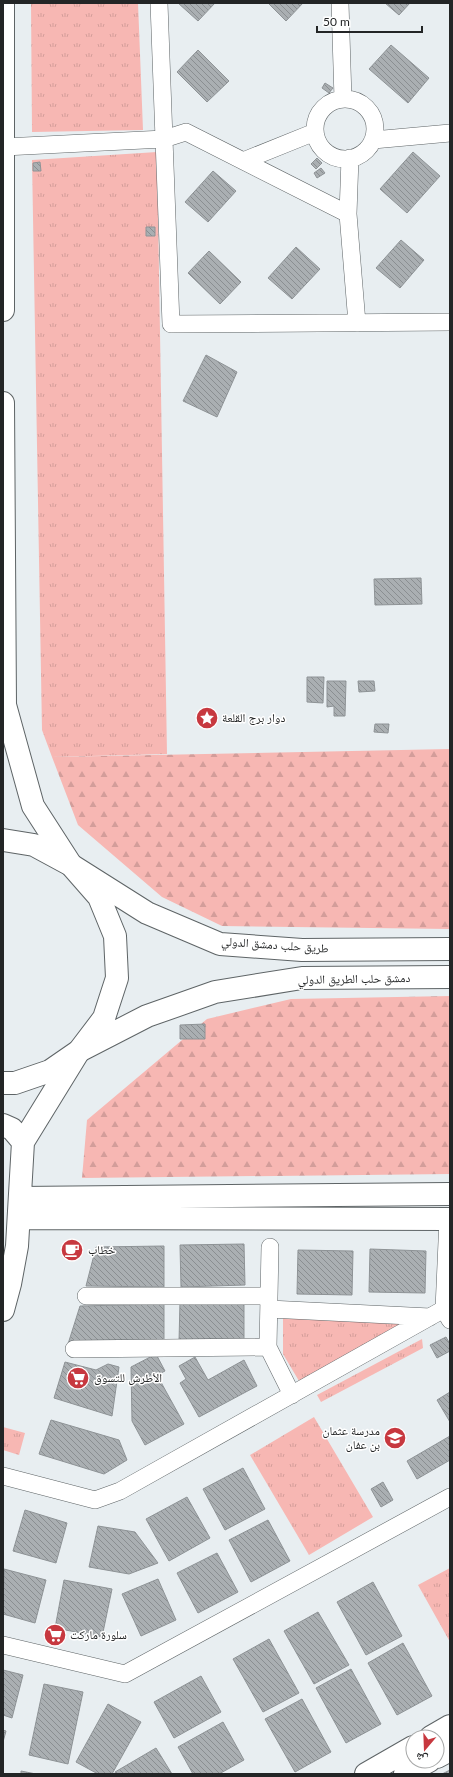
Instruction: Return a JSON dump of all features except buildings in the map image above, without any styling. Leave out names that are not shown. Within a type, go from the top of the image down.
[{"type":"main road","points":[[3,3],[3,310]]},
{"type":"main road","points":[[3,403],[5,705],[33,806],[71,865],[99,896],[102,903],[115,936],[117,978],[104,1018],[79,1051],[23,1142],[20,1208],[10,1284],[3,1310]]},
{"type":"main road","name":"طريق حلب دمشق الدولي","points":[[3,840],[34,845],[71,865],[147,913],[220,944],[302,950],[450,949]]},
{"type":"main road","name":"دمشق حلب الطريق الدولي","points":[[79,1051],[147,1016],[215,992],[302,978],[450,977]]},
{"type":"main road","points":[[3,1083],[16,1083],[50,1072],[79,1051]]},
{"type":"main road","points":[[3,1125],[12,1129],[23,1142]]},
{"type":"main road","points":[[20,1208],[450,1194]]},
{"type":"main road","points":[[20,1208],[449,1219]]},
{"type":"main road","points":[[366,1774],[405,1752]]},
{"type":"main road","points":[[405,1774],[414,1769]]},
{"type":"street","points":[[159,3],[171,324],[450,322]]},
{"type":"street","points":[[340,3],[342,98]]},
{"type":"street","points":[[342,98],[353,100],[362,104],[369,111],[374,120],[375,130],[373,140],[367,149],[359,155],[350,158],[340,158],[331,155],[320,145],[315,132],[315,122],[319,113],[329,103],[342,98]]},
{"type":"street","points":[[4,147],[164,139],[186,132],[348,214]]},
{"type":"street","points":[[243,161],[315,132]]},
{"type":"street","points":[[373,140],[450,133]]},
{"type":"street","points":[[350,158],[348,214],[357,323]]},
{"type":"street","points":[[442,1315],[449,1219]]},
{"type":"street","points":[[270,1247],[268,1347],[292,1395]]},
{"type":"street","points":[[86,1296],[269,1303],[442,1315]]},
{"type":"street","points":[[3,1476],[95,1500],[120,1491],[292,1395],[442,1315]]},
{"type":"street","points":[[74,1349],[268,1347]]},
{"type":"street","points":[[3,1645],[125,1674],[450,1497]]},
{"type":"green space","points":[[31,3],[138,3],[143,130],[32,132]]},
{"type":"green space","points":[[157,152],[167,754],[52,757],[42,730],[32,160]]},
{"type":"green space","points":[[450,749],[450,929],[222,926],[162,897],[78,825],[52,757]]},
{"type":"green space","points":[[450,996],[450,1174],[82,1178],[87,1120],[207,1019],[291,999]]},
{"type":"green space","points":[[283,1317],[412,1318],[299,1381],[283,1354]]},
{"type":"green space","points":[[422,1339],[423,1348],[321,1402],[317,1395]]},
{"type":"green space","points":[[314,1417],[373,1517],[309,1555],[250,1455]]},
{"type":"green space","points":[[3,1427],[25,1433],[19,1455],[3,1450]]},
{"type":"green space","points":[[450,1568],[450,1642],[418,1585]]},
{"type":"place","name":"دوار برج القلعة","points":[[207,718]]},
{"type":"place","name":"خطاب","points":[[72,1250]]},
{"type":"place","name":"الأطرش للتسوق","points":[[78,1378]]},
{"type":"place","name":"مدرسة عثمان بن عفان","points":[[395,1438]]},
{"type":"place","name":"سلورة ماركت","points":[[55,1635]]}]
